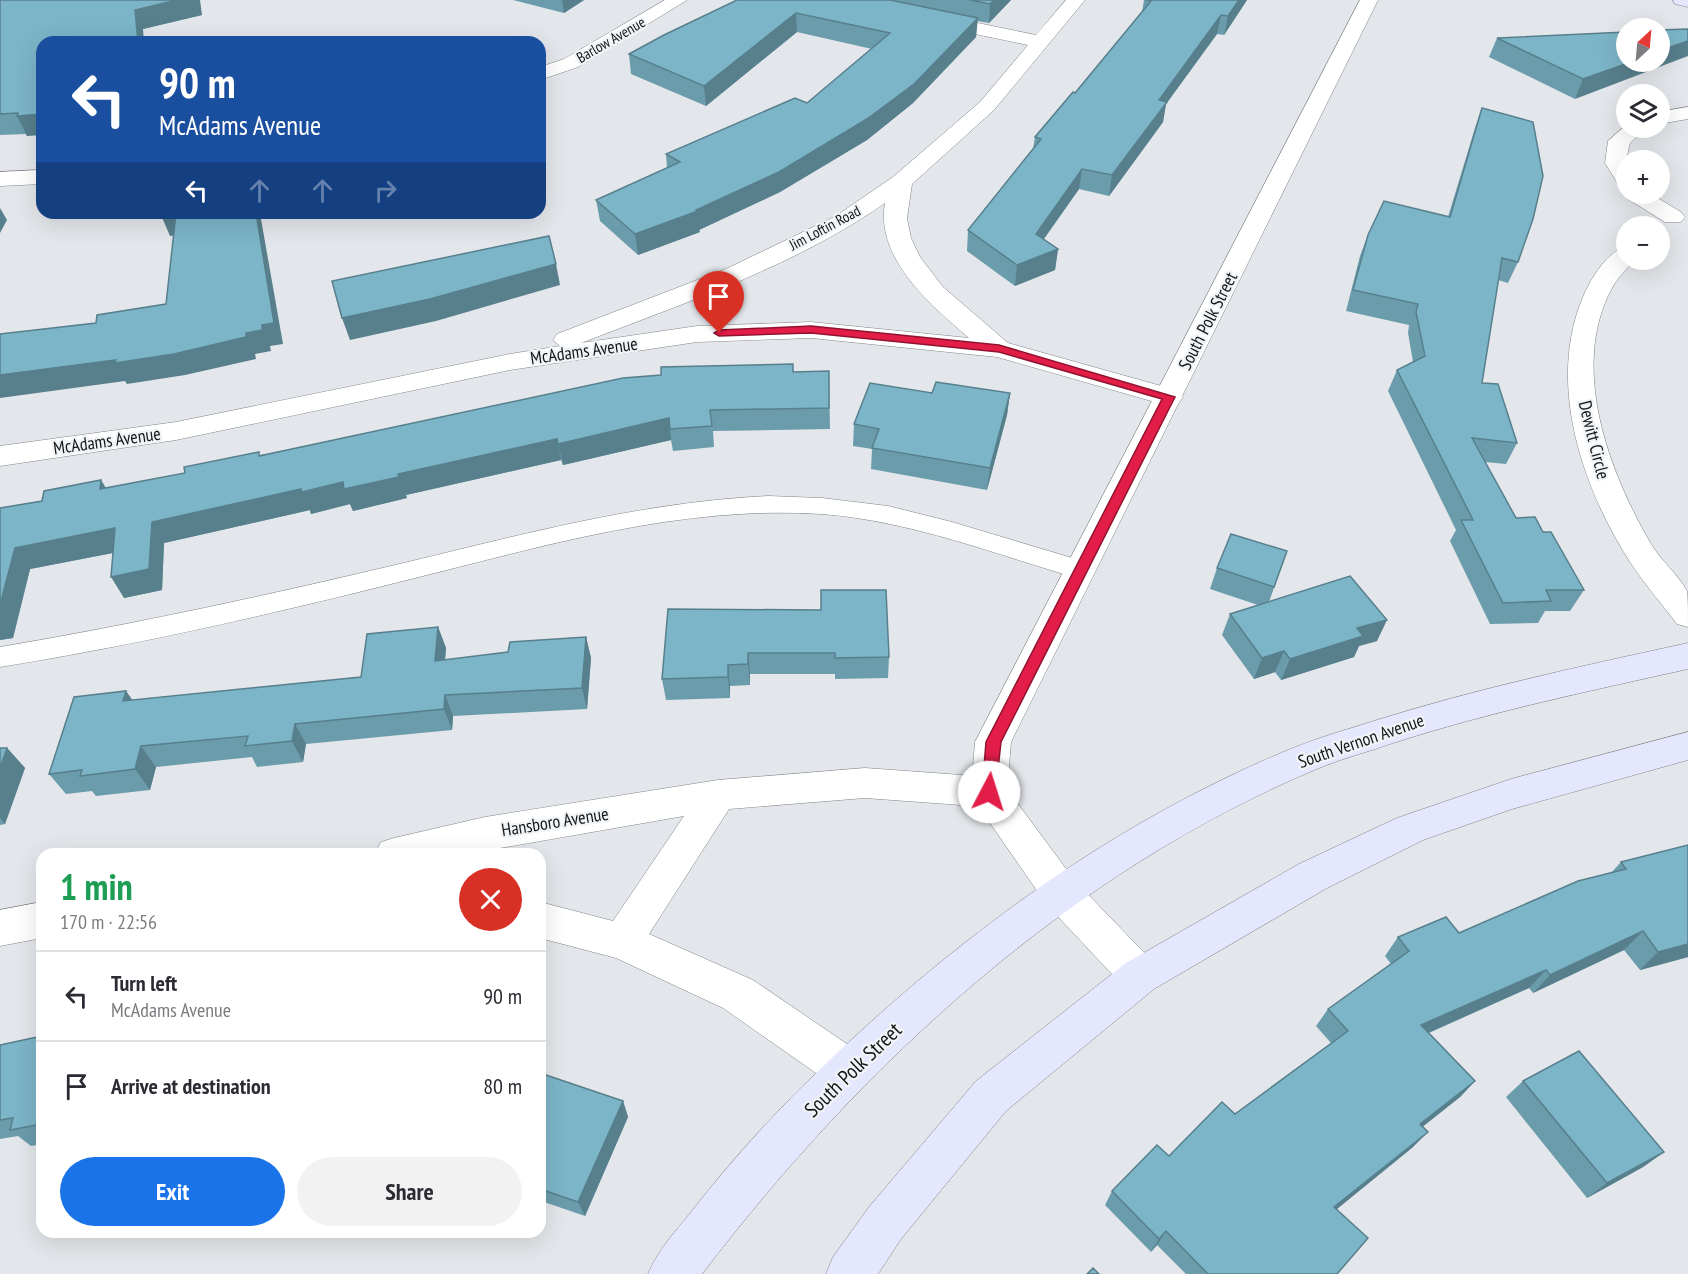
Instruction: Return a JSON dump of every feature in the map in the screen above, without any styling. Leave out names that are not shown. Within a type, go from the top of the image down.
[{"type":"main road","points":[[1682,0],[1688,1]]},
{"type":"main road","name":"South Vernon Avenue","points":[[1061,893],[1191,813],[1305,758],[1423,719],[1543,688],[1688,656]]},
{"type":"main road","points":[[850,1274],[885,1223],[991,1096],[1140,976],[1312,876],[1410,829],[1511,794],[1688,746]]},
{"type":"main road","name":"South Polk Street","points":[[672,1274],[716,1213],[848,1070],[949,980],[1061,893]]},
{"type":"street","name":"Barlow Avenue","points":[[546,72],[571,63],[678,0]]},
{"type":"street","name":"Jim Loftin Road","points":[[510,362],[735,274],[844,221],[901,182],[987,106],[1076,0]]},
{"type":"street","name":"South Polk Street","points":[[989,792],[993,742],[1369,0]]},
{"type":"street","points":[[917,16],[1041,42]]},
{"type":"street","points":[[1670,116],[1688,113]]},
{"type":"street","points":[[0,179],[36,177]]},
{"type":"street","points":[[901,182],[895,219],[905,253],[945,307],[999,349]]},
{"type":"street","points":[[1651,204],[1673,219]]},
{"type":"street","name":"Dewitt Circle","points":[[1616,263],[1598,288],[1586,319],[1580,362],[1584,413],[1606,487],[1640,551],[1688,615]]},
{"type":"street","name":"McAdams Avenue","points":[[0,456],[176,431],[510,362],[697,334],[811,330],[999,349],[1169,397]]},
{"type":"street","name":"Hansboro Avenue","points":[[420,848],[485,833],[718,795],[865,783],[989,792]]},
{"type":"street","points":[[989,792],[1061,893],[1140,976]]},
{"type":"street","points":[[622,941],[718,795]]},
{"type":"street","points":[[0,928],[36,921]]},
{"type":"street","points":[[546,922],[622,941],[738,994],[848,1070]]},
{"type":"lane","points":[[0,657],[180,623],[409,570],[557,531],[653,513],[736,503],[824,506],[916,521],[1080,570]]},
{"type":"building","points":[[0,0],[177,0],[135,10],[137,36],[36,36],[36,114],[0,114]]},
{"type":"building","points":[[737,0],[890,0],[978,18],[914,84],[867,119],[779,172],[696,210],[698,211],[635,234],[596,200],[680,162],[666,154],[795,98],[807,103],[890,33],[796,13],[704,86],[629,54]]},
{"type":"building","points":[[970,0],[994,0],[990,4]]},
{"type":"building","points":[[1146,0],[1239,0],[1228,16],[1221,15],[1159,100],[1167,102],[1112,175],[1082,169],[1036,234],[1058,249],[1017,265],[968,230],[1041,139],[1035,137],[1073,92],[1075,93],[1151,1]]},
{"type":"building","points":[[1688,29],[1688,41],[1670,47],[1670,30]]},
{"type":"building","points":[[1616,32],[1616,67],[1583,79],[1497,38]]},
{"type":"building","points":[[1482,108],[1533,122],[1543,176],[1533,219],[1518,262],[1502,258],[1482,383],[1498,384],[1517,443],[1472,438],[1516,518],[1535,517],[1543,532],[1551,532],[1584,590],[1546,590],[1551,601],[1503,603],[1461,520],[1473,520],[1397,370],[1425,356],[1416,312],[1418,304],[1353,290],[1368,235],[1384,201],[1450,217]]},
{"type":"building","points":[[175,219],[257,219],[274,323],[262,325],[262,330],[246,333],[246,337],[174,354],[115,363],[116,360],[0,375],[0,334],[96,323],[97,315],[166,304]]},
{"type":"building","points":[[549,236],[556,264],[430,299],[342,318],[332,281]]},
{"type":"building","points":[[793,364],[793,372],[829,371],[829,408],[710,410],[712,426],[670,429],[669,418],[558,444],[557,439],[398,474],[399,477],[344,489],[343,482],[302,492],[301,489],[152,522],[149,569],[111,577],[115,528],[15,548],[0,605],[0,508],[42,501],[44,491],[101,480],[100,489],[185,473],[184,467],[259,452],[259,456],[623,378],[661,375],[661,367]]},
{"type":"building","points":[[936,382],[1010,393],[990,468],[872,448],[879,429],[854,424],[870,383],[932,393]]},
{"type":"building","points":[[1231,534],[1287,551],[1274,587],[1217,568]]},
{"type":"building","points":[[1350,576],[1387,620],[1357,628],[1363,636],[1290,659],[1284,651],[1262,658],[1230,614]]},
{"type":"building","points":[[821,590],[886,590],[889,657],[835,658],[835,653],[748,653],[748,664],[728,665],[728,677],[662,679],[668,609],[821,610]]},
{"type":"building","points":[[438,627],[435,661],[508,652],[510,642],[586,637],[582,688],[445,695],[444,709],[295,724],[292,741],[245,746],[248,736],[141,746],[135,769],[80,776],[82,770],[49,774],[74,697],[126,691],[123,701],[361,677],[367,634]]},
{"type":"building","points":[[0,748],[7,748],[0,768]]},
{"type":"building","points":[[1688,845],[1688,944],[1658,952],[1643,931],[1550,975],[1546,970],[1421,1025],[1475,1081],[1420,1124],[1428,1132],[1334,1207],[1368,1238],[1337,1274],[1208,1274],[1166,1231],[1159,1239],[1112,1191],[1157,1145],[1169,1156],[1222,1102],[1235,1114],[1348,1031],[1328,1009],[1409,951],[1398,937],[1446,917],[1459,933],[1578,881],[1626,869],[1621,862]]},
{"type":"building","points":[[36,1037],[36,1125],[10,1130],[13,1118],[0,1120],[0,1045]]},
{"type":"building","points":[[1579,1051],[1664,1152],[1607,1183],[1523,1081]]},
{"type":"building","points":[[546,1075],[623,1101],[578,1202],[546,1191]]},
{"type":"building","points":[[1093,1268],[1099,1274],[1087,1274]]},
{"type":"route","points":[[719,333],[811,330],[999,349],[1169,397],[993,742],[989,792]]}]
